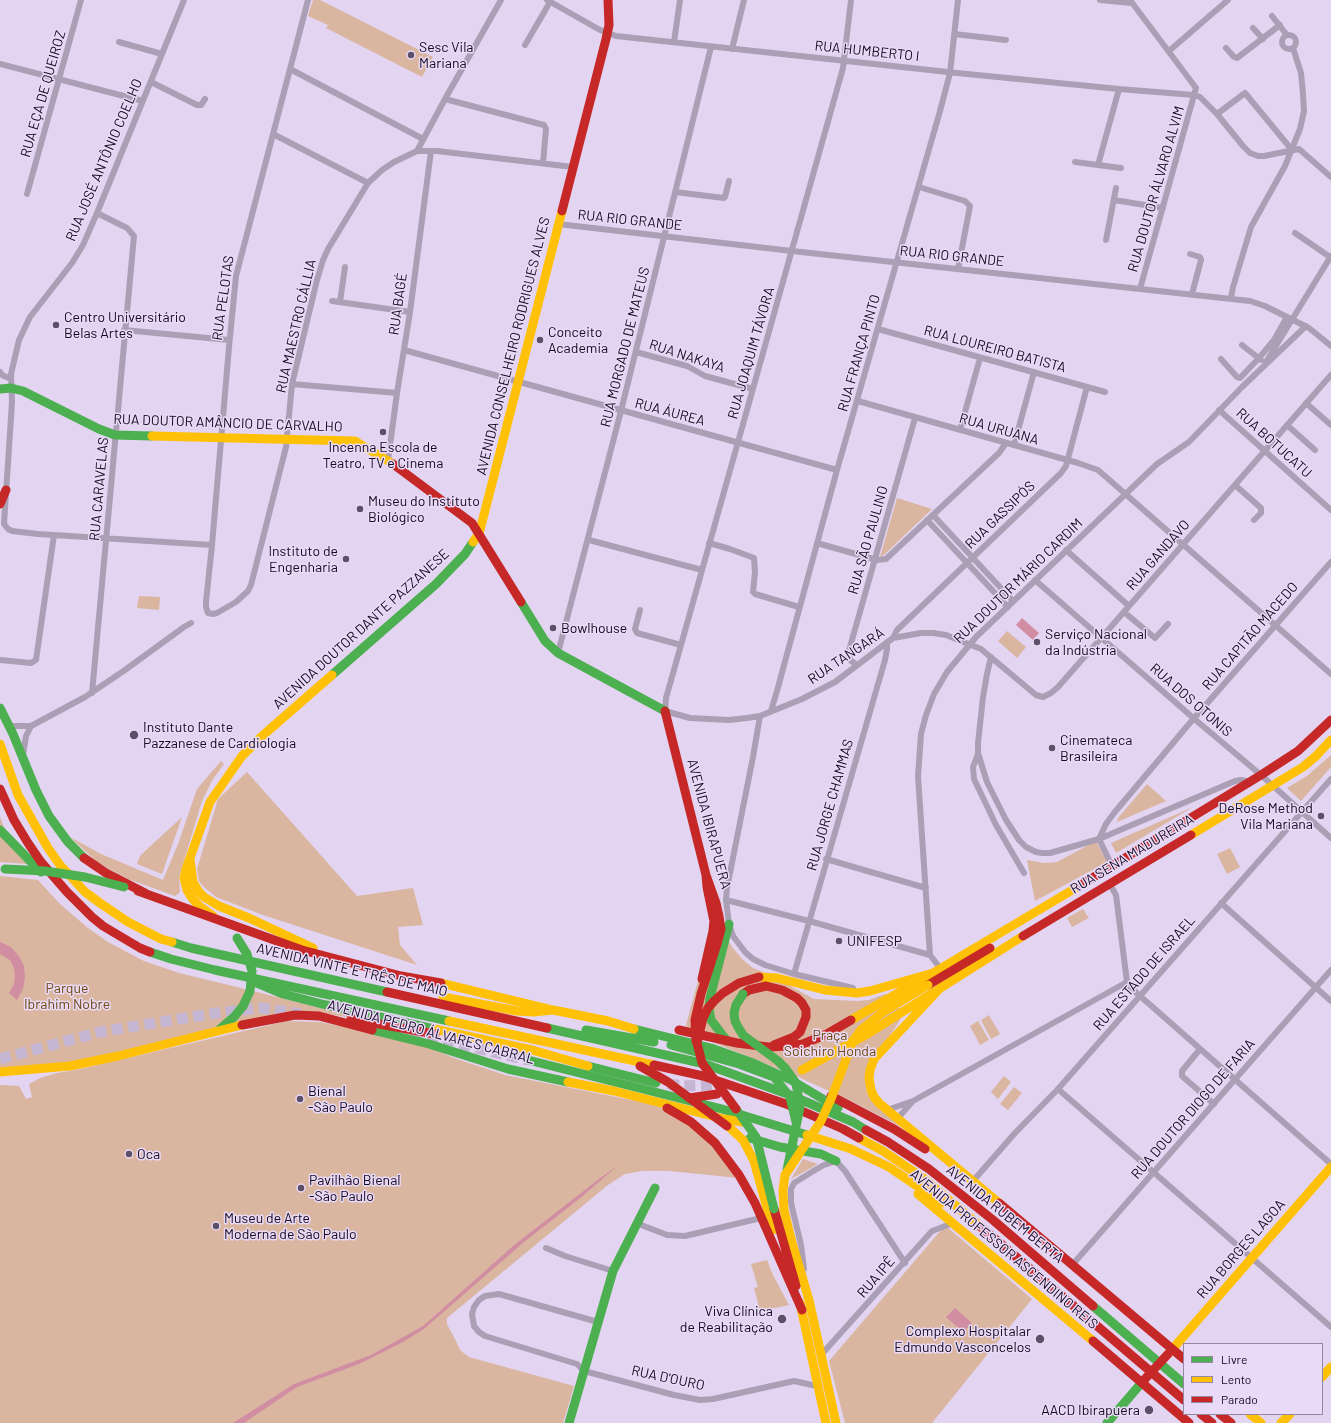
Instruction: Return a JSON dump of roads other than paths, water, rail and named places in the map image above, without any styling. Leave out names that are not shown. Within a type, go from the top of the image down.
[{"type":"main road","name":"AVENIDA CONSELHEIRO RODRIGUES ALVES","points":[[479,534],[608,33],[608,0]]},
{"type":"main road","name":"RUA DOUTOR AMÂNCIO DE CARVALHO","points":[[6,386],[23,391],[99,429],[115,434],[221,439],[355,441],[388,460],[472,523],[479,534]]},
{"type":"main road","points":[[0,504],[6,490]]},
{"type":"main road","points":[[479,534],[544,641],[558,653],[665,711]]},
{"type":"main road","name":"AVENIDA DOUTOR DANTE PAZZANESE","points":[[219,920],[199,906],[192,898],[187,890],[184,878],[210,802],[220,786],[247,750],[261,736],[436,584],[465,554],[479,534]]},
{"type":"main road","points":[[0,708],[49,816],[68,842],[84,858],[106,873],[145,893]]},
{"type":"main road","name":"AVENIDA IBIRAPUERA","points":[[665,711],[706,875],[720,916],[721,929],[701,994],[695,1020],[697,1049],[702,1063],[756,1137],[802,1310]]},
{"type":"main road","name":"RUA SENA MADUREIRA","points":[[936,971],[1250,782],[1298,751],[1331,720]]},
{"type":"main road","name":"RUA SENA MADUREIRA","points":[[944,985],[1303,767],[1331,740]]},
{"type":"main road","name":"AVENIDA VINTE E TRÊS DE MAIO","points":[[0,744],[18,795],[48,848],[60,865],[85,892],[106,908],[140,929],[191,948],[705,1064],[790,1095]]},
{"type":"main road","name":"AVENIDA VINTE E TRÊS DE MAIO","points":[[0,789],[14,820],[28,843],[41,862],[67,892],[92,917],[118,936],[140,948],[171,959],[243,976],[626,1058],[703,1076],[786,1104]]},
{"type":"main road","points":[[0,830],[53,883],[67,892]]},
{"type":"main road","points":[[190,859],[193,882],[198,892],[204,897],[219,906],[250,918],[338,960]]},
{"type":"main road","points":[[3,869],[45,871],[85,877],[145,893],[302,950],[338,960],[411,978],[454,985],[553,1010],[608,1021],[643,1032],[711,1048],[753,1063],[791,1080],[842,1111],[853,1122]]},
{"type":"main road","points":[[643,1032],[678,1030],[686,1028],[692,1024],[714,921],[706,875]]},
{"type":"main road","points":[[785,1176],[821,1121],[831,1099],[848,1051],[861,1030],[883,1012],[1023,929],[1051,919]]},
{"type":"main road","points":[[216,1032],[234,1017],[243,1006],[250,991],[252,971],[247,954],[237,938],[219,920]]},
{"type":"main road","points":[[727,1041],[713,1023],[709,1011],[710,998],[729,924]]},
{"type":"main road","points":[[697,1043],[703,1018],[708,1008],[723,993],[747,980],[759,977],[777,978],[825,990],[845,993],[870,991],[936,971]]},
{"type":"main road","points":[[678,1030],[727,1041],[768,1047],[803,1044],[827,1034],[936,971]]},
{"type":"main road","points":[[243,976],[283,994],[326,1005],[532,1050],[656,1083]]},
{"type":"main road","points":[[350,984],[384,986],[517,1011],[533,1012],[553,1010]]},
{"type":"main road","points":[[802,1070],[869,1033],[944,985]]},
{"type":"main road","points":[[944,985],[874,1059],[869,1078],[871,1090],[877,1100],[887,1110],[958,1168]]},
{"type":"main road","points":[[768,1047],[787,1041],[800,1032],[804,1024],[806,1010],[797,998],[782,990],[766,986],[757,987],[743,994],[736,1005],[734,1013],[735,1021],[743,1035],[778,1061],[796,1083],[800,1107],[785,1176],[783,1190],[784,1210],[809,1300],[836,1423]]},
{"type":"main road","points":[[697,1001],[700,1010],[709,1011]]},
{"type":"main road","name":"AVENIDA PEDRO ÁLVARES CABRAL","points":[[0,1072],[70,1066],[118,1056],[247,1024],[295,1015],[319,1016],[429,1044],[508,1069],[614,1091],[724,1119],[782,1128]]},
{"type":"main road","points":[[319,1016],[369,1022],[481,1042],[497,1042]]},
{"type":"main road","points":[[528,1023],[541,1022],[671,1045],[762,1072],[774,1077],[790,1097],[796,1122]]},
{"type":"main road","points":[[626,1058],[668,1082],[728,1126],[743,1140],[754,1161],[774,1234],[777,1254]]},
{"type":"main road","points":[[528,1060],[684,1099],[782,1128]]},
{"type":"main road","name":"AVENIDA PROFESSOR ASCENDINO REIS","points":[[791,1080],[823,1092],[894,1129],[952,1168],[958,1168],[1073,1264],[1170,1352],[1183,1358]]},
{"type":"main road","points":[[684,1099],[716,1094]]},
{"type":"main road","name":"AVENIDA RUBEM BERTA","points":[[790,1095],[853,1122],[888,1142],[929,1169],[981,1211],[1183,1383]]},
{"type":"main road","points":[[656,1102],[691,1122],[715,1143],[739,1175],[762,1218],[802,1310],[826,1423]]},
{"type":"main road","name":"AVENIDA RUBEM BERTA","points":[[786,1104],[843,1129],[884,1151],[923,1178],[1183,1399]]},
{"type":"main road","points":[[728,1126],[756,1140],[780,1147],[821,1154],[836,1161]]},
{"type":"main road","name":"AVENIDA PROFESSOR ASCENDINO REIS","points":[[782,1128],[826,1141],[832,1147],[845,1151],[878,1167],[898,1180],[953,1223],[1143,1382],[1189,1423]]},
{"type":"main road","points":[[826,1141],[851,1149],[878,1162],[909,1180],[952,1209],[961,1210]]},
{"type":"main road","name":"RUA BORGES LAGOA","points":[[1143,1382],[1331,1167]]},
{"type":"main road","points":[[569,1423],[613,1270],[655,1188]]},
{"type":"main road","points":[[1323,1376],[1331,1367]]},
{"type":"main road","points":[[1107,1423],[1143,1382]]},
{"type":"main road","points":[[1202,1415],[1212,1423]]},
{"type":"main road","points":[[1221,1415],[1231,1423]]},
{"type":"main road","points":[[1251,1415],[1261,1423]]},
{"type":"main road","points":[[1281,1423],[1289,1415]]},
{"type":"street","name":"RUA EÇA DE QUEIROZ","points":[[27,194],[81,0]]},
{"type":"street","name":"RUA JOSÉ ANTÔNIO COELHO","points":[[184,0],[83,244],[72,263],[30,317],[19,340],[6,386],[12,402],[4,524],[8,529],[54,535],[212,545]]},
{"type":"street","name":"RUA PELOTAS","points":[[206,607],[229,340],[238,265],[308,0]]},
{"type":"street","points":[[417,151],[502,0]]},
{"type":"street","points":[[674,42],[680,0]]},
{"type":"street","points":[[732,49],[744,0]]},
{"type":"street","name":"RUA JOAQUIM TÁVORA","points":[[665,711],[666,698],[754,389],[844,61],[851,0]]},
{"type":"street","name":"RUA FRANÇA PINTO","points":[[771,711],[778,691],[799,607],[837,470],[858,402],[950,72],[958,0]]},
{"type":"street","points":[[1100,0],[1131,2],[1196,88],[1194,95],[1200,98],[1217,114],[1243,146],[1254,155],[1269,156],[1298,149],[1303,151],[1331,177]]},
{"type":"street","points":[[1169,51],[1228,0]]},
{"type":"street","points":[[525,45],[548,1]]},
{"type":"street","name":"RUA HUMBERTO I","points":[[548,1],[616,36],[950,72],[1194,95]]},
{"type":"street","points":[[1272,16],[1287,35]]},
{"type":"street","points":[[1226,48],[1234,57],[1237,58],[1280,25]]},
{"type":"street","points":[[1253,28],[1263,39]]},
{"type":"street","points":[[954,34],[1006,40]]},
{"type":"street","points":[[1231,298],[1251,227],[1285,166],[1300,129],[1304,104],[1301,73],[1293,48],[1296,43],[1295,38],[1292,35],[1287,35],[1282,39],[1283,45],[1288,49],[1293,48]]},
{"type":"street","points":[[119,42],[162,54]]},
{"type":"street","name":"RUA MORGADO DE MATEUS","points":[[558,653],[589,540],[711,46]]},
{"type":"street","points":[[0,64],[143,101]]},
{"type":"street","points":[[290,69],[423,139]]},
{"type":"street","points":[[151,82],[197,105],[201,104],[205,99]]},
{"type":"street","points":[[1098,165],[1119,89]]},
{"type":"street","points":[[1217,114],[1245,93],[1292,150]]},
{"type":"street","name":"RUA DOUTOR ÁLVARO ALVIM","points":[[1140,289],[1194,95]]},
{"type":"street","points":[[445,99],[544,125],[546,129],[543,164]]},
{"type":"street","points":[[273,134],[368,183]]},
{"type":"street","name":"RUA MAESTRO CÁLLIA","points":[[206,607],[208,613],[217,613],[236,602],[248,591],[257,565],[286,447],[292,384],[323,260],[332,242],[368,183],[382,170],[394,162],[417,151],[431,151],[573,167]]},
{"type":"street","name":"RUA BAGÉ","points":[[388,460],[410,312],[431,151]]},
{"type":"street","points":[[1076,162],[1121,168]]},
{"type":"street","points":[[676,192],[724,198],[729,181]]},
{"type":"street","points":[[919,187],[965,201],[970,206],[958,269]]},
{"type":"street","points":[[1106,240],[1116,188]]},
{"type":"street","points":[[1114,200],[1163,208]]},
{"type":"street","name":"RUA CARAVELAS","points":[[92,693],[124,330],[134,236],[127,228],[97,213]]},
{"type":"street","name":"RUA RIO GRANDE","points":[[558,224],[792,251],[1231,298],[1258,303],[1290,318],[1306,326],[1331,346]]},
{"type":"street","points":[[1294,234],[1331,256]]},
{"type":"street","points":[[1190,254],[1200,257],[1202,260],[1192,294]]},
{"type":"street","name":"RUA DOUTOR MÁRIO CARDIM","points":[[1265,365],[1290,318],[1331,256]]},
{"type":"street","points":[[340,302],[346,267]]},
{"type":"street","points":[[332,301],[410,312]]},
{"type":"street","points":[[1221,359],[1237,377],[1240,378],[1274,340],[1290,318]]},
{"type":"street","name":"RUA DOUTOR MÁRIO CARDIM","points":[[930,955],[918,776],[921,734],[926,715],[934,694],[946,672],[969,644],[1066,550],[1162,460],[1189,442],[1219,410],[1306,326]]},
{"type":"street","name":"RUA LOUREIRO BATISTA","points":[[878,329],[1105,392]]},
{"type":"street","points":[[124,330],[229,340]]},
{"type":"street","points":[[1242,345],[1259,358],[1265,365]]},
{"type":"street","name":"RUA ÁUREA","points":[[404,350],[837,470]]},
{"type":"street","name":"RUA NAKAYA","points":[[636,352],[687,366],[705,376],[754,389]]},
{"type":"street","points":[[960,430],[980,358]]},
{"type":"street","points":[[0,372],[6,386]]},
{"type":"street","points":[[1014,445],[1034,372]]},
{"type":"street","name":"RUA GANDAVO","points":[[992,657],[1036,695],[1043,697],[1051,693],[1102,638],[1306,403],[1330,379]]},
{"type":"street","points":[[292,384],[397,393]]},
{"type":"street","name":"RUA GASSIPÓS","points":[[893,638],[897,630],[1061,473],[1066,466],[1087,387]]},
{"type":"street","name":"RUA URUANA","points":[[858,402],[1098,470],[1331,674]]},
{"type":"street","points":[[1306,403],[1331,425]]},
{"type":"street","name":"RUA BOTUCATU","points":[[1219,410],[1331,510]]},
{"type":"street","name":"RUA SÃO PAULINO","points":[[857,665],[850,660],[848,654],[914,418]]},
{"type":"street","points":[[1287,425],[1315,450]]},
{"type":"street","points":[[817,543],[875,559],[886,559],[999,453],[1006,443]]},
{"type":"street","points":[[1235,485],[1261,508],[1261,513],[1254,520]]},
{"type":"street","points":[[933,515],[1013,601]]},
{"type":"street","points":[[927,520],[1008,606]]},
{"type":"street","points":[[0,660],[31,663],[36,660],[54,535]]},
{"type":"street","points":[[589,540],[702,570]]},
{"type":"street","points":[[709,543],[754,558],[755,572],[753,592],[755,594],[799,607]]},
{"type":"street","points":[[1066,550],[1129,606]]},
{"type":"street","name":"RUA CAPITÃO MACEDO","points":[[1099,839],[1114,812],[1194,718],[1331,562]]},
{"type":"street","name":"RUA DOS OTONIS","points":[[1035,580],[1261,775],[1331,838]]},
{"type":"street","points":[[640,610],[635,629],[637,632],[681,645]]},
{"type":"street","points":[[1124,612],[1155,638],[1168,624]]},
{"type":"street","points":[[9,726],[31,726],[92,693],[184,626],[191,623]]},
{"type":"street","name":"RUA TANGARÁ","points":[[665,711],[690,718],[729,720],[760,716],[802,699],[834,682],[893,638],[916,633],[946,635],[981,649],[992,657]]},
{"type":"street","name":"RUA JORGE CHAMMAS","points":[[794,974],[808,921],[885,660],[888,649],[887,642]]},
{"type":"street","name":"RUA SENA MADUREIRA","points":[[992,657],[987,674],[980,724],[978,752],[990,789],[1006,820],[1019,840],[1026,847],[1036,852],[1046,854],[1099,839],[1235,781],[1241,780],[1250,782]]},
{"type":"street","points":[[760,716],[727,888],[726,900],[729,924],[737,941],[753,959],[765,965],[846,987],[870,991]]},
{"type":"street","points":[[22,758],[26,736],[31,726]]},
{"type":"street","points":[[978,752],[974,767],[974,779],[996,825],[1024,873]]},
{"type":"street","name":"RUA ESTADO DE ISRAEL","points":[[973,1181],[1015,1133],[1058,1089],[1331,779]]},
{"type":"street","points":[[1099,839],[1112,866]]},
{"type":"street","points":[[826,859],[926,888]]},
{"type":"street","points":[[1107,885],[1112,888],[1116,895],[1127,982],[1140,996],[1331,1164]]},
{"type":"street","points":[[726,900],[930,955],[936,971]]},
{"type":"street","points":[[1221,903],[1331,1001]]},
{"type":"street","name":"RUA DOUTOR DIOGO DE FARIA","points":[[1073,1264],[1153,1171],[1214,1104],[1234,1079],[1331,970]]},
{"type":"street","points":[[887,1110],[913,1101],[1127,982]]},
{"type":"street","points":[[1200,1049],[1182,1072],[1182,1076],[1214,1104]]},
{"type":"street","points":[[1058,1089],[1253,1257],[1331,1327]]},
{"type":"street","points":[[898,1118],[913,1101]]},
{"type":"street","points":[[809,1300],[801,1245],[791,1203],[790,1189],[794,1183],[824,1165],[836,1161],[845,1171],[904,1263]]},
{"type":"street","points":[[636,1223],[667,1234],[685,1236],[762,1218]]},
{"type":"street","name":"RUA IPÊ","points":[[821,1355],[932,1231],[953,1223]]},
{"type":"street","points":[[546,1248],[565,1256],[613,1270]]},
{"type":"street","name":"RUA D'OURO","points":[[598,1322],[498,1294],[486,1296],[479,1300],[474,1307],[472,1314],[474,1326],[485,1336],[577,1364],[584,1371],[674,1395],[700,1400],[713,1399],[794,1381],[812,1384],[818,1388]]},
{"type":"tunnel","points":[[0,1059],[100,1032],[216,1013],[261,1008],[301,1014]]},
{"type":"tunnel","points":[[411,1035],[450,1042],[528,1060]]},
{"type":"tunnel","points":[[668,1084],[682,1086],[727,1084]]},
{"type":"place","name":"Sesc Vila Mariana","points":[[411,55]]},
{"type":"place","name":"Centro Universitário Belas Artes","points":[[56,325]]},
{"type":"place","name":"Conceito Academia","points":[[540,340]]},
{"type":"place","name":"Incenna Escola de Teatro, TV e Cinema","points":[[383,432]]},
{"type":"place","name":"Museu do Instituto Biológico","points":[[360,509]]},
{"type":"place","name":"Instituto de Engenharia","points":[[346,559]]},
{"type":"place","name":"Bowlhouse","points":[[553,628]]},
{"type":"place","name":"Serviço Nacional da Indústria","points":[[1037,642]]},
{"type":"place","name":"Instituto Dante Pazzanese de Cardiologia","points":[[134,735]]},
{"type":"place","name":"Cinemateca Brasileira","points":[[1052,748]]},
{"type":"place","name":"DeRose Method Vila Mariana","points":[[1321,816]]},
{"type":"place","name":"UNIFESP","points":[[839,941]]},
{"type":"place","name":"Bienal -São Paulo","points":[[300,1099]]},
{"type":"place","name":"Oca","points":[[129,1154]]},
{"type":"place","name":"Pavilhão Bienal -São Paulo","points":[[301,1188]]},
{"type":"place","name":"Museu de Arte Moderna de São Paulo","points":[[216,1226]]},
{"type":"place","name":"Viva Clínica de Reabilitação","points":[[782,1319]]},
{"type":"place","name":"Complexo Hospitalar Edmundo Vasconcelos","points":[[1040,1339]]},
{"type":"place","name":"AACD Ibirapuera","points":[[1149,1410]]},
{"type":"park label","name":"Parque Ibrahim Nobre","points":[[67,996]]},
{"type":"park label","name":"Praça Soichiro Honda","points":[[830,1044]]}]
